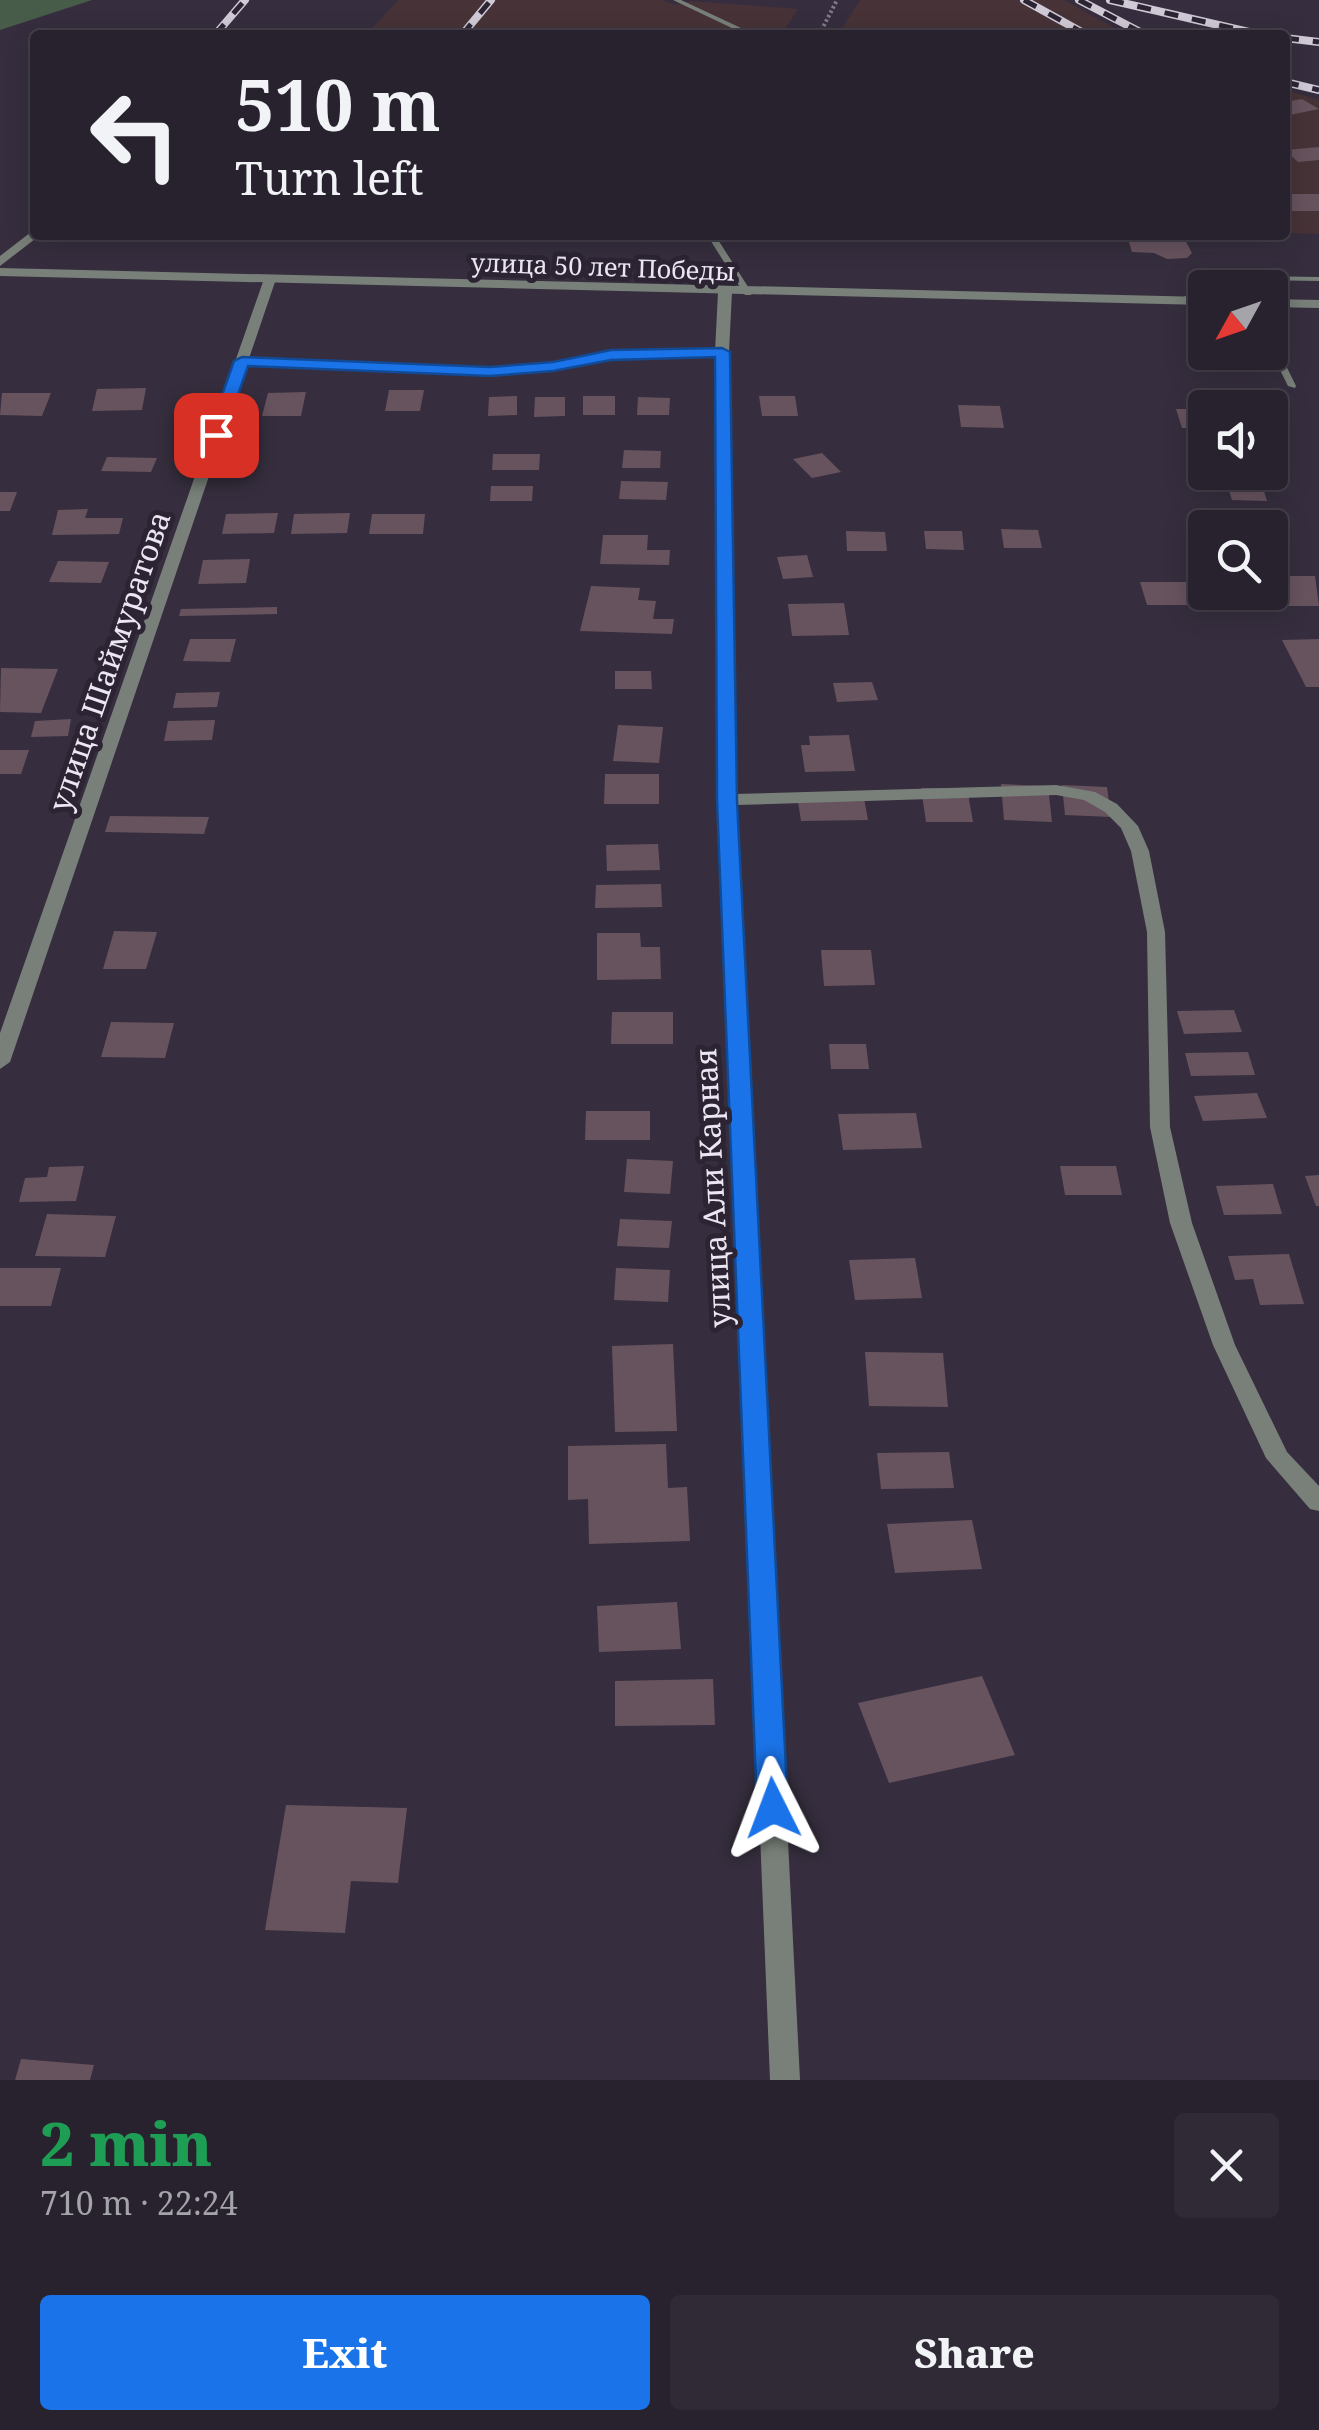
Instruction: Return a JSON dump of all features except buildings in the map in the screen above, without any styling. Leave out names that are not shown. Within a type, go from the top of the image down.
[{"type":"street","points":[[0,262],[30,237]]},
{"type":"street","name":"улица 50 лет Победы","points":[[0,272],[1188,301]]},
{"type":"street","name":"улица Шаймуратова","points":[[0,1062],[270,278]]},
{"type":"street","name":"улица Али Карная","points":[[725,292],[722,352],[727,800],[785,2080]]},
{"type":"street","points":[[1288,303],[1319,304]]},
{"type":"street","points":[[727,800],[1056,790],[1089,796],[1111,808],[1130,826],[1140,851],[1156,932],[1160,1127],[1181,1224],[1224,1345],[1278,1458],[1319,1502]]},
{"type":"lane","points":[[676,0],[740,30]]},
{"type":"lane","points":[[714,240],[748,292]]},
{"type":"lane","points":[[1288,279],[1319,280]]},
{"type":"lane","points":[[1179,301],[1188,297]]},
{"type":"lane","points":[[242,361],[490,372],[611,355],[722,352]]},
{"type":"lane","points":[[1284,370],[1292,386]]},
{"type":"path","points":[[821,30],[837,0]]},
{"type":"shaded area","points":[[398,0],[662,0],[675,5],[691,1],[798,9],[784,30],[371,30]]},
{"type":"shaded area","points":[[860,0],[1064,0],[1118,30],[841,30]]},
{"type":"shaded area","points":[[1290,91],[1319,100],[1319,234],[1290,233]]},
{"type":"green space","points":[[0,0],[92,0],[0,30]]},
{"type":"railway","points":[[219,30],[245,0]]},
{"type":"railway","points":[[466,30],[491,0]]},
{"type":"railway","points":[[1024,0],[1078,30]]},
{"type":"railway","points":[[1079,0],[1136,30]]},
{"type":"railway","points":[[1110,0],[1240,30]]},
{"type":"railway","points":[[1290,39],[1319,42]]},
{"type":"railway","points":[[1290,83],[1319,90]]},
{"type":"route","points":[[216,435],[242,361],[490,372],[611,355],[722,352],[727,800],[773,1808]]}]
